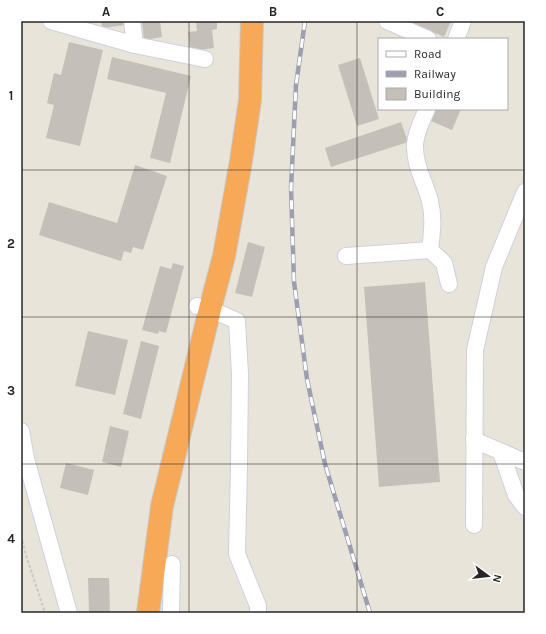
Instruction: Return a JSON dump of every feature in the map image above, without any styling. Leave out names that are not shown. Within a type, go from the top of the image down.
[{"type":"highway","points":[[148,613],[162,506],[204,308],[211,253],[230,152],[237,100],[238,21]]},
{"type":"highway","points":[[135,613],[150,504],[204,308],[224,256],[242,161],[250,100],[252,21]]},
{"type":"street","points":[[51,21],[135,45],[205,59]]},
{"type":"street","points":[[132,21],[135,45]]},
{"type":"street","points":[[386,21],[426,38]]},
{"type":"street","points":[[456,38],[464,21]]},
{"type":"street","points":[[427,110],[417,134],[415,153],[418,170],[430,202],[433,227],[430,250]]},
{"type":"street","points":[[474,525],[475,350],[494,267],[525,192]]},
{"type":"street","points":[[346,256],[430,250],[444,263],[449,284]]},
{"type":"street","points":[[204,308],[237,321],[240,374],[237,554],[258,606],[258,613]]},
{"type":"street","points":[[21,431],[26,459],[69,613]]},
{"type":"street","points":[[474,440],[525,462]]},
{"type":"street","points":[[501,452],[516,495],[525,507]]},
{"type":"street","points":[[172,564],[172,613]]},
{"type":"path","points":[[21,536],[45,613]]},
{"type":"building","points":[[101,21],[126,21],[127,25],[102,28]]},
{"type":"building","points":[[142,21],[160,21],[162,37],[144,40]]},
{"type":"building","points":[[196,21],[217,21],[217,29],[212,30],[214,48],[190,51],[188,32],[197,31]]},
{"type":"building","points":[[408,21],[451,21],[444,37]]},
{"type":"building","points":[[69,42],[103,50],[80,146],[46,138],[54,105],[47,103],[54,73],[61,75]]},
{"type":"building","points":[[112,57],[191,76],[170,163],[150,158],[166,93],[107,79]]},
{"type":"building","points":[[360,58],[379,119],[357,126],[338,65]]},
{"type":"building","points":[[436,110],[461,110],[452,130],[431,121]]},
{"type":"building","points":[[401,122],[408,142],[331,167],[325,148]]},
{"type":"building","points":[[135,165],[167,176],[143,250],[133,247],[131,253],[124,251],[121,261],[39,235],[49,202],[117,223]]},
{"type":"building","points":[[248,242],[265,247],[252,297],[235,293]]},
{"type":"building","points":[[173,263],[184,266],[166,333],[159,331],[158,334],[142,330],[160,266],[171,269]]},
{"type":"building","points":[[425,282],[440,482],[379,487],[364,287]]},
{"type":"building","points":[[88,331],[128,340],[115,395],[75,386]]},
{"type":"building","points":[[141,341],[159,346],[141,419],[123,414]]},
{"type":"building","points":[[110,426],[129,431],[121,467],[102,462]]},
{"type":"building","points":[[66,463],[94,470],[88,495],[60,488]]},
{"type":"building","points":[[88,578],[109,578],[110,613],[89,613]]},
{"type":"railway","points":[[305,21],[296,85],[291,188],[294,282],[307,379],[325,464],[370,613]]}]
